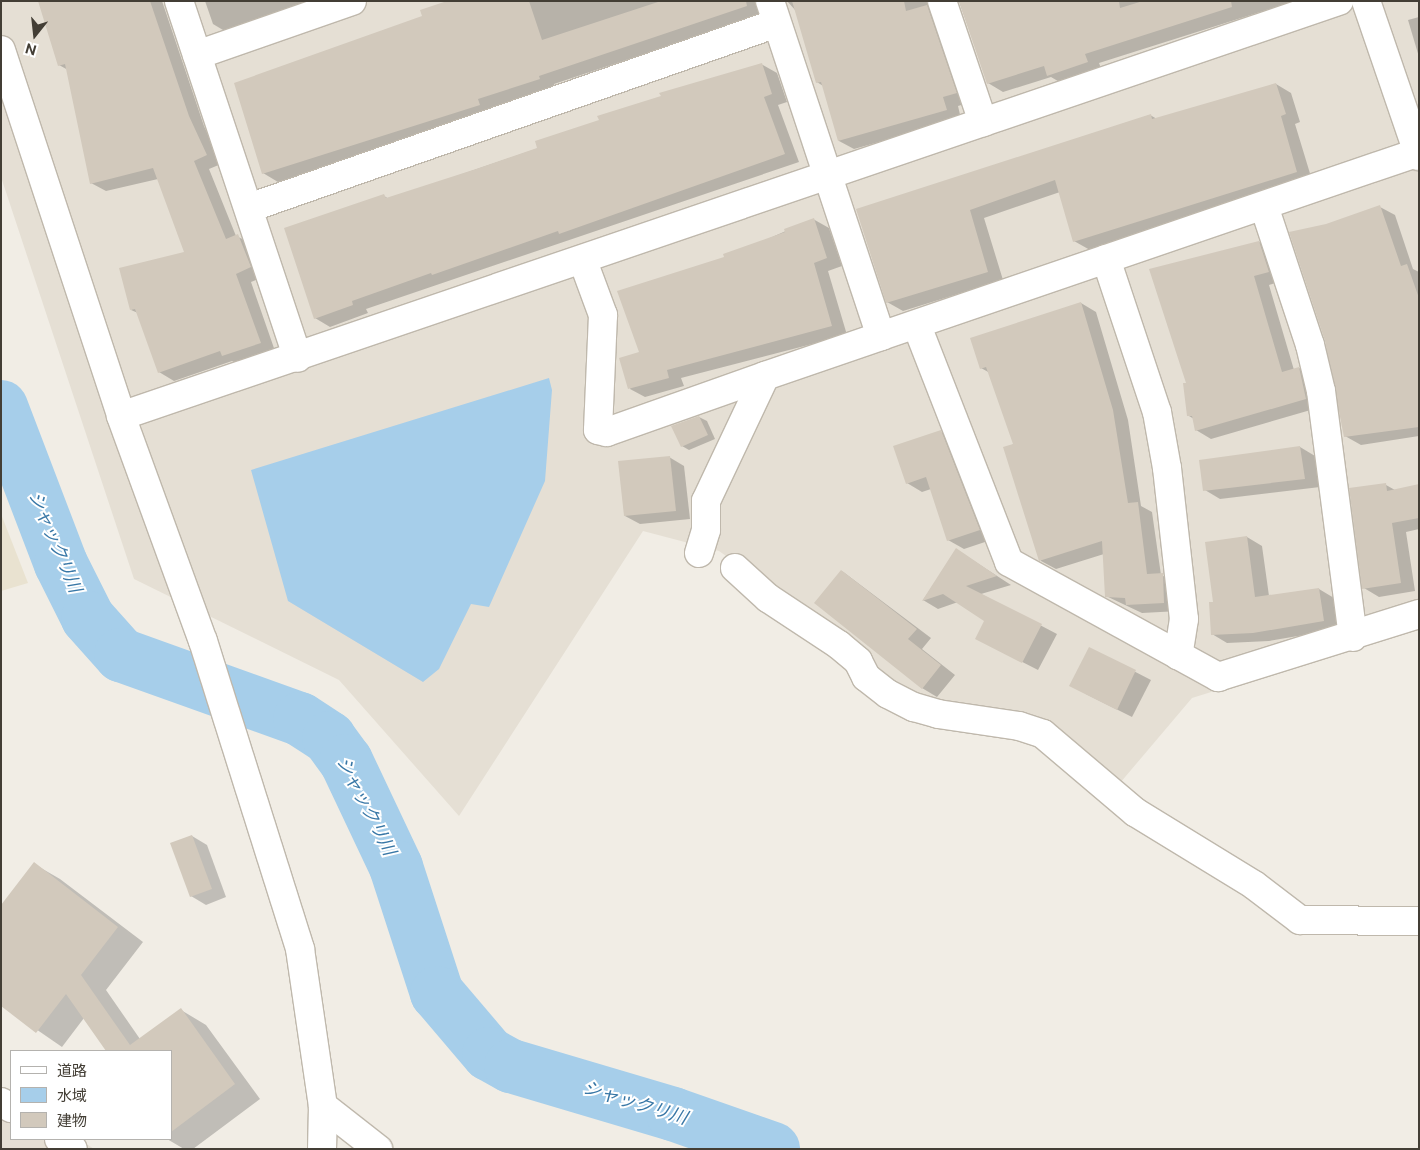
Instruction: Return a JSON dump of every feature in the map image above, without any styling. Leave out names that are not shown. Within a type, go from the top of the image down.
[{"type":"street","points":[[179,1],[250,208],[298,358]]},
{"type":"street","points":[[197,55],[352,1]]},
{"type":"street","points":[[942,1],[983,122]]},
{"type":"street","points":[[121,416],[583,261],[829,174],[1339,1]]},
{"type":"street","points":[[583,261],[603,315],[598,430],[607,432],[881,336],[917,326],[1106,259],[1418,154],[1366,1]]},
{"type":"street","points":[[250,208],[773,12],[829,174],[881,336]]},
{"type":"street","points":[[1,50],[121,416],[203,641],[300,949],[323,1106],[322,1149]]},
{"type":"street","points":[[1264,206],[1310,345],[1320,391],[1353,637]]},
{"type":"street","points":[[1106,259],[1158,412],[1167,468],[1184,619],[1178,656]]},
{"type":"street","points":[[917,326],[1009,562],[1218,677],[1353,637],[1419,614]]},
{"type":"street","points":[[699,553],[706,530],[706,501],[765,376]]},
{"type":"street","points":[[735,568],[768,598],[839,644],[858,661],[866,677],[888,694],[914,707],[938,714],[1019,726],[1044,734],[1135,812],[1254,885],[1300,920],[1419,921]]},
{"type":"street","points":[[323,1106],[378,1149]]},
{"type":"street","points":[[60,1140],[73,1149]]},
{"type":"shaded area","points":[[1,1],[1419,1],[1419,627],[1192,698],[1120,783],[1048,730],[914,699],[820,622],[719,551],[643,531],[459,816],[339,680],[134,579],[1,177]]},
{"type":"shaded area","points":[[1,514],[28,583],[1,591]]},
{"type":"shaded area","points":[[1,1088],[10,1094],[10,1140],[80,1140],[94,1149],[1,1149]]},
{"type":"water","points":[[549,378],[552,390],[545,481],[489,607],[471,604],[439,669],[423,682],[288,601],[251,470]]},
{"type":"building","points":[[38,1],[150,1],[189,116],[207,155],[194,161],[226,239],[238,234],[251,267],[236,274],[261,343],[222,356],[220,351],[158,373],[135,309],[130,310],[119,268],[184,252],[153,168],[90,184],[65,64],[58,66]]},
{"type":"building","points":[[447,1],[529,1],[542,40],[661,1],[746,1],[747,6],[539,76],[540,79],[478,99],[480,105],[262,174],[234,83],[422,16],[420,10]]},
{"type":"building","points":[[792,1],[904,1],[906,11],[927,5],[957,93],[943,97],[947,110],[838,141],[821,82],[816,83]]},
{"type":"building","points":[[959,1],[1119,1],[1120,8],[1143,1],[1231,1],[1232,7],[1085,54],[1088,62],[1047,76],[1044,66],[987,84]]},
{"type":"building","points":[[762,63],[772,94],[764,97],[785,154],[559,234],[558,231],[432,275],[431,273],[352,301],[353,305],[314,319],[284,228],[384,194],[386,198],[537,148],[535,141],[599,120],[597,116],[661,96],[659,93]]},
{"type":"building","points":[[1276,83],[1286,114],[1281,116],[1297,172],[1073,242],[1055,180],[970,210],[988,272],[886,303],[856,209],[1151,114],[1152,119]]},
{"type":"building","points":[[1380,205],[1401,266],[1407,264],[1419,298],[1419,427],[1344,437],[1325,341],[1289,232],[1326,224]]},
{"type":"building","points":[[814,218],[827,258],[814,263],[832,326],[667,370],[669,378],[628,389],[619,358],[639,352],[617,291],[724,257],[723,254],[785,232],[784,229]]},
{"type":"building","points":[[1259,241],[1269,272],[1254,276],[1282,372],[1299,367],[1306,399],[1195,431],[1192,416],[1187,416],[1183,383],[1186,383],[1149,269]]},
{"type":"building","points":[[1081,302],[1113,410],[1128,503],[1138,502],[1147,574],[1163,573],[1164,603],[1126,605],[1125,598],[1105,597],[1102,541],[1039,561],[1003,447],[1013,444],[986,367],[980,369],[970,338]]},
{"type":"building","points":[[699,416],[708,435],[681,447],[671,426]]},
{"type":"building","points":[[941,430],[980,530],[947,541],[926,477],[906,484],[893,446]]},
{"type":"building","points":[[1300,446],[1305,479],[1203,491],[1199,460]]},
{"type":"building","points":[[670,456],[676,511],[624,516],[618,461]]},
{"type":"building","points":[[1386,483],[1387,491],[1419,484],[1419,518],[1392,523],[1401,583],[1362,589],[1349,488]]},
{"type":"building","points":[[1247,536],[1255,597],[1319,588],[1324,621],[1253,633],[1211,635],[1209,602],[1213,602],[1205,542]]},
{"type":"building","points":[[956,548],[997,576],[966,586],[1042,624],[1022,663],[975,639],[984,621],[943,594],[922,601]]},
{"type":"building","points":[[841,570],[917,629],[908,639],[941,665],[922,689],[814,603]]},
{"type":"building","points":[[1089,647],[1136,670],[1117,710],[1069,686]]},
{"type":"building","points":[[192,835],[212,889],[190,897],[170,843]]},
{"type":"building","points":[[34,862],[118,927],[81,975],[130,1045],[181,1008],[235,1084],[172,1131],[172,1050],[105,1050],[66,994],[36,1033],[1,1006],[1,905]]},
{"type":"waterway","name":"シャックリ川","points":[[1,407],[61,564],[88,618],[121,655],[300,719],[329,738],[346,761],[396,867],[437,993],[489,1054],[511,1066],[673,1114],[773,1149]]}]
